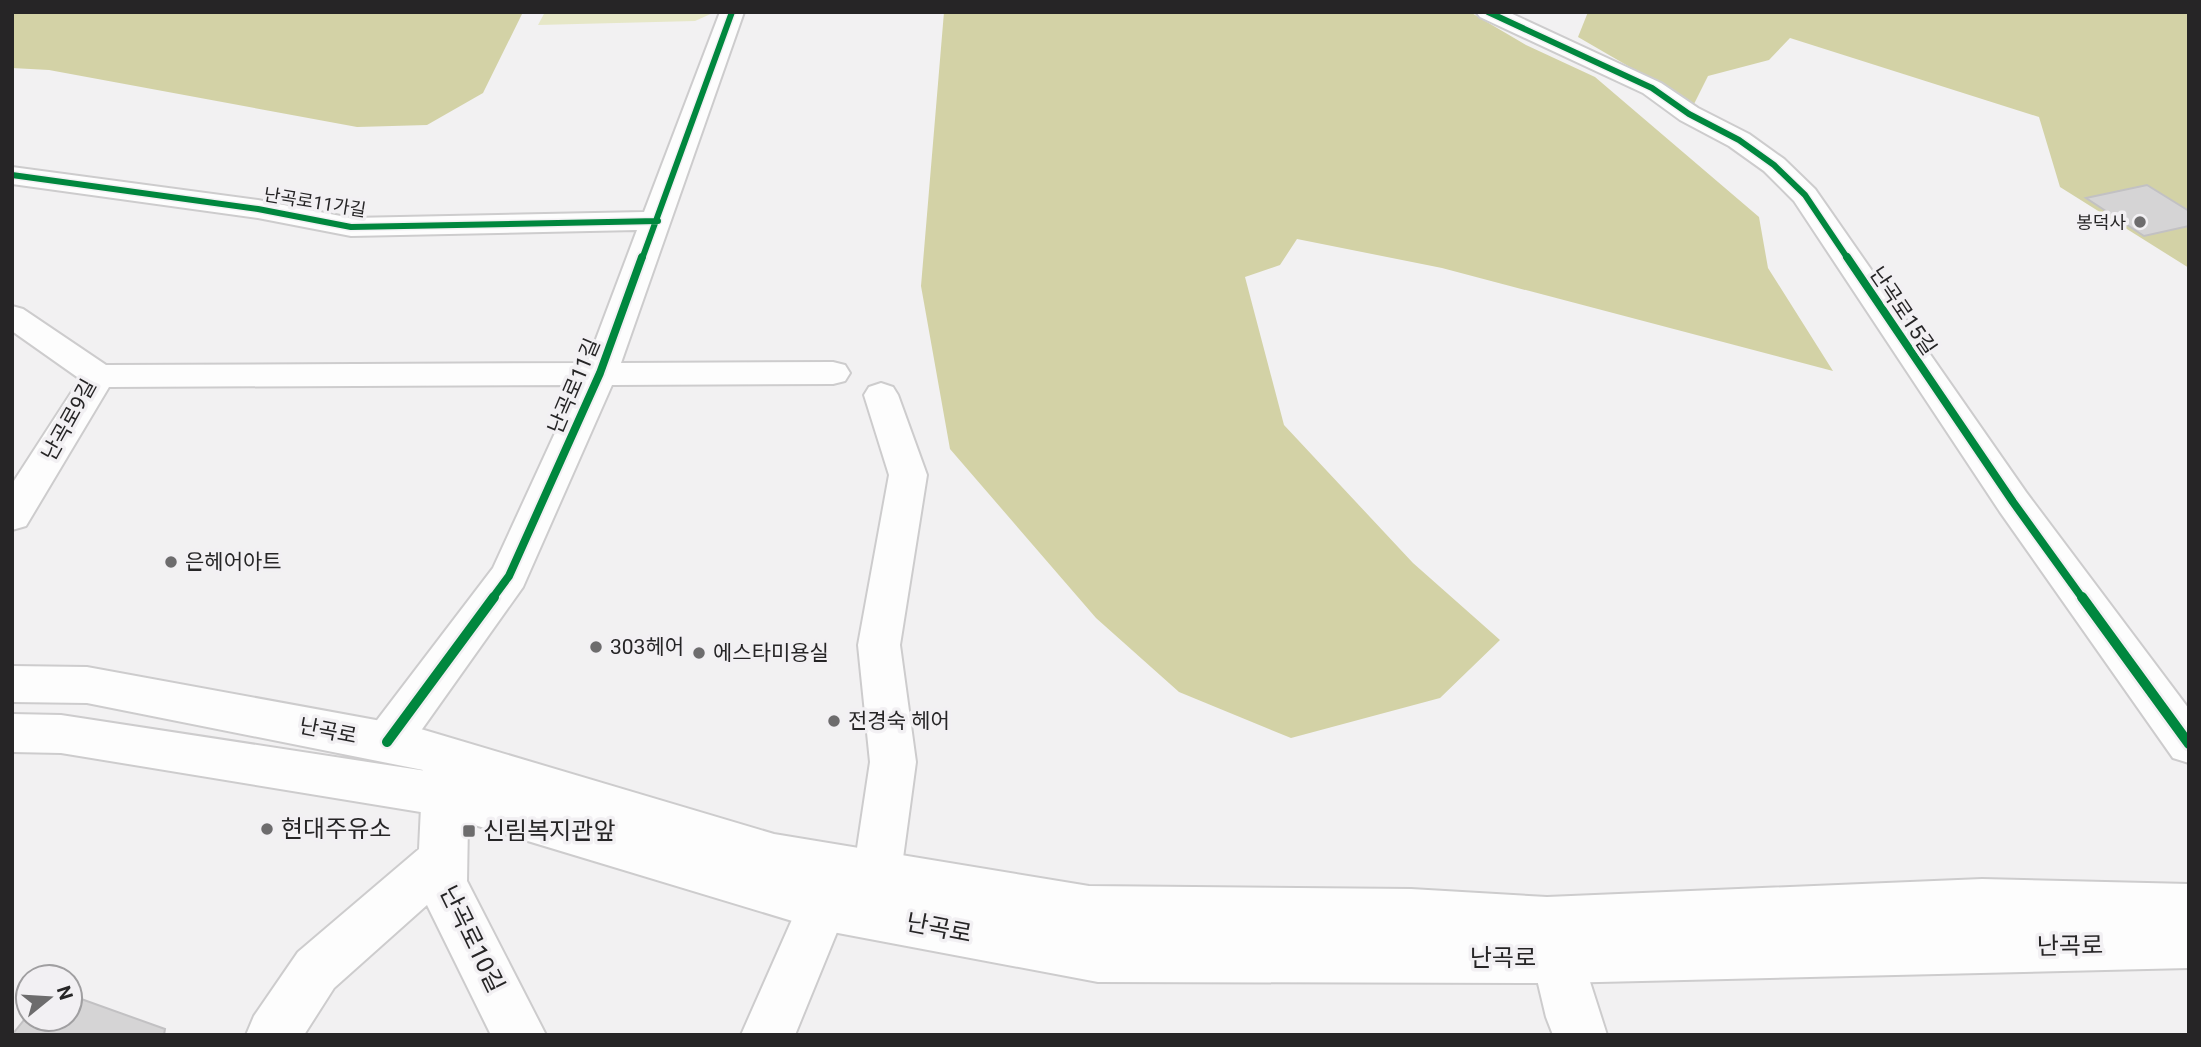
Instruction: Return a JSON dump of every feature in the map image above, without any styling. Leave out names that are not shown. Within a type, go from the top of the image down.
[{"type":"street","name":"난곡로11길","points":[[387,742],[509,576],[600,373],[658,221],[732,12]]},
{"type":"street","name":"난곡로15길","points":[[1488,12],[1652,88],[1689,114],[1739,140],[1774,165],[1805,195],[2013,502],[2189,744]]},
{"type":"street","name":"난곡로11가길","points":[[12,175],[258,209],[351,227],[658,221]]},
{"type":"street","name":"난곡로9길","points":[[12,316],[99,376],[12,516]]},
{"type":"street","name":"난곡로11길","points":[[99,376],[833,373]]},
{"type":"street","points":[[768,1035],[846,882],[893,761],[879,645],[908,475],[881,395]]},
{"type":"street","name":"난곡로","points":[[12,684],[88,685],[387,742],[446,776]]},
{"type":"street","name":"난곡로","points":[[12,733],[61,734],[446,776],[846,882],[1098,957],[1552,939],[1982,903],[2189,908]]},
{"type":"street","name":"난곡로10길","points":[[446,776],[442,884],[519,1035]]},
{"type":"street","points":[[273,1035],[316,970],[442,860]]},
{"type":"street","name":"난곡로","points":[[846,882],[1089,910],[1411,913],[1552,939],[2189,943]]},
{"type":"street","points":[[1552,939],[1572,1017],[1580,1035]]},
{"type":"green space","points":[[12,12],[523,12],[483,93],[427,125],[357,127],[49,70],[12,68]]},
{"type":"green space","points":[[545,12],[715,12],[695,21],[538,25]]},
{"type":"green space","points":[[944,12],[1470,12],[1526,45],[1595,77],[1759,217],[1768,268],[1833,371],[1442,268],[1297,239],[1280,265],[1245,277],[1284,425],[1413,563],[1500,640],[1440,698],[1291,738],[1179,692],[1096,618],[950,449],[921,286]]},
{"type":"green space","points":[[1588,12],[2189,12],[2189,268],[2060,187],[2039,117],[1790,38],[1769,60],[1708,76],[1689,114],[1647,77],[1578,37]]},
{"type":"building","points":[[2147,185],[2189,211],[2189,226],[2144,236],[2086,198]]},
{"type":"building","points":[[84,1000],[165,1029],[164,1035],[12,1035],[14,1032],[84,1033]]},
{"type":"cycle path","points":[[387,742],[509,576],[600,373],[732,12]]},
{"type":"cycle path","points":[[1488,12],[1652,88],[1689,114],[1739,140],[1774,165],[1805,195],[2013,502],[2189,744]]},
{"type":"cycle path","points":[[12,175],[258,209],[351,227],[658,221]]},
{"type":"place","name":"봉덕사","points":[[2140,222]]},
{"type":"place","name":"은헤어아트","points":[[171,562]]},
{"type":"place","name":"303헤어","points":[[596,647]]},
{"type":"place","name":"에스타미용실","points":[[699,653]]},
{"type":"place","name":"전경숙 헤어","points":[[834,721]]},
{"type":"place","name":"현대주유소","points":[[267,829]]},
{"type":"place","name":"신림복지관앞","points":[[469,831]]}]
